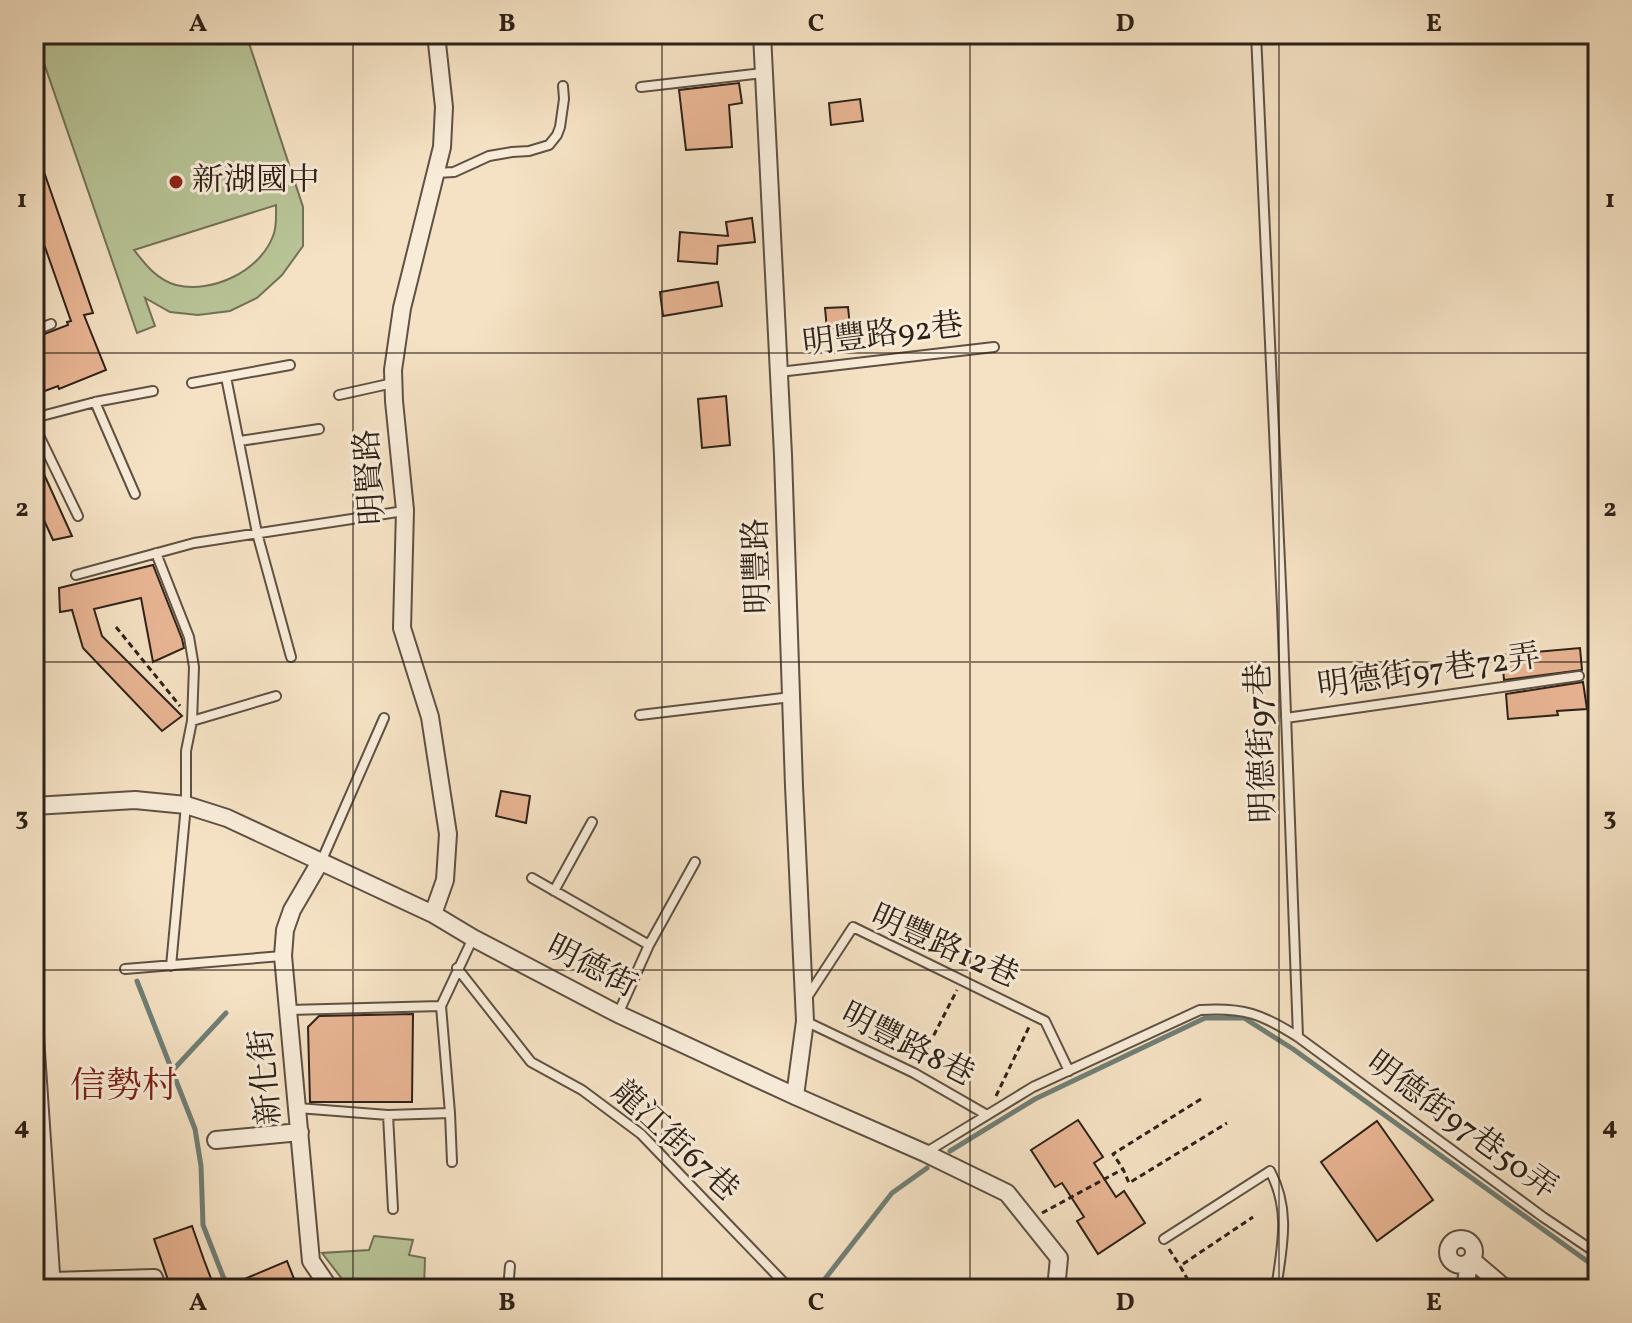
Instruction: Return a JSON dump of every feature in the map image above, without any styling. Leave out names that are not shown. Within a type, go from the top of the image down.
[{"type":"street","name":"明賢路","points":[[433,914],[445,880],[448,834],[430,717],[402,628],[405,510],[393,370],[402,308],[442,147],[444,107],[436,34]]},
{"type":"street","points":[[670,35],[678,34]]},
{"type":"street","name":"明豐路","points":[[762,34],[805,1021],[795,1096]]},
{"type":"street","name":"明德街","points":[[34,806],[135,800],[186,805],[227,818],[433,914],[618,1014],[1007,1193],[1059,1258],[1056,1289]]},
{"type":"street","name":"新化街","points":[[320,862],[292,910],[285,930],[283,956],[311,1261],[330,1289]]},
{"type":"street","points":[[34,1037],[45,1254],[51,1285],[154,1278],[158,1289]]},
{"type":"street","points":[[216,1140],[300,1132]]},
{"type":"street","points":[[1465,1289],[1470,1262],[1506,1289]]},
{"type":"lane","name":"明德街97巷","points":[[1256,34],[1298,1037]]},
{"type":"lane","points":[[641,87],[764,72]]},
{"type":"lane","points":[[435,173],[454,172],[489,156],[549,145],[560,127],[563,86]]},
{"type":"lane","points":[[34,331],[51,324]]},
{"type":"lane","name":"明豐路92巷","points":[[779,372],[994,347]]},
{"type":"lane","points":[[192,383],[290,365]]},
{"type":"lane","points":[[226,377],[257,533],[291,657]]},
{"type":"lane","points":[[339,395],[393,383]]},
{"type":"lane","points":[[34,418],[153,391]]},
{"type":"lane","points":[[95,402],[135,494]]},
{"type":"lane","points":[[34,425],[78,516]]},
{"type":"lane","points":[[240,441],[319,429]]},
{"type":"lane","points":[[76,575],[194,543],[405,510]]},
{"type":"lane","points":[[156,553],[189,637],[194,667],[192,721],[186,751],[186,805],[171,966]]},
{"type":"lane","name":"明德街97巷72弄","points":[[1286,718],[1579,676]]},
{"type":"lane","points":[[192,721],[276,696]]},
{"type":"lane","points":[[640,715],[791,697]]},
{"type":"lane","points":[[320,862],[384,718]]},
{"type":"lane","points":[[554,891],[592,822]]},
{"type":"lane","points":[[618,1014],[649,945],[695,862]]},
{"type":"lane","points":[[532,878],[649,945]]},
{"type":"lane","name":"明豐路12巷","points":[[804,1003],[853,927],[1045,1021],[1069,1071]]},
{"type":"lane","points":[[452,1162],[441,1006],[473,938]]},
{"type":"lane","points":[[125,969],[283,956]]},
{"type":"lane","name":"龍江街67巷","points":[[457,968],[531,1062],[582,1090],[641,1134],[790,1289]]},
{"type":"lane","points":[[289,1010],[441,1006]]},
{"type":"lane","points":[[925,1153],[1033,1087],[1200,1010],[1226,1008],[1246,1011],[1271,1020],[1298,1037]]},
{"type":"lane","name":"明豐路8巷","points":[[805,1021],[914,1073],[987,1115]]},
{"type":"lane","name":"明德街97巷50弄","points":[[1298,1037],[1598,1254]]},
{"type":"lane","points":[[298,1108],[388,1115],[450,1113]]},
{"type":"lane","points":[[388,1115],[393,1209]]},
{"type":"lane","points":[[1164,1239],[1270,1171],[1279,1187],[1285,1222],[1276,1289]]},
{"type":"lane","points":[[508,1289],[510,1266]]},
{"type":"path","points":[[116,627],[192,721]]},
{"type":"path","points":[[914,1073],[962,980]]},
{"type":"path","points":[[987,1115],[1034,1016]]},
{"type":"path","points":[[1201,1099],[1113,1154],[1129,1183],[1227,1123]]},
{"type":"path","points":[[1029,1220],[1123,1169]]},
{"type":"path","points":[[1180,1266],[1253,1217]]},
{"type":"path","points":[[1164,1239],[1193,1289]]},
{"type":"green space","points":[[34,34],[246,34],[303,207],[303,246],[282,275],[257,298],[230,311],[198,315],[170,312],[145,298],[155,326],[137,333]],"holes":[[[276,205],[276,225],[267,249],[246,269],[219,283],[190,287],[169,283],[152,271],[134,250]]]},
{"type":"green space","points":[[374,1236],[413,1240],[409,1255],[425,1258],[424,1289],[365,1289],[346,1284],[322,1253],[369,1250]]},
{"type":"building","points":[[739,83],[742,103],[729,105],[732,147],[686,150],[679,90]]},
{"type":"building","points":[[860,99],[863,121],[831,125],[829,103]]},
{"type":"building","points":[[34,149],[93,313],[84,315],[106,370],[59,389],[58,386],[34,395],[34,338],[71,321],[34,216]]},
{"type":"building","points":[[752,218],[755,242],[718,246],[717,264],[678,261],[680,232],[728,236],[726,222]]},
{"type":"building","points":[[718,282],[722,306],[663,316],[660,292]]},
{"type":"building","points":[[848,307],[850,327],[827,329],[825,308]]},
{"type":"building","points":[[726,396],[730,445],[702,448],[698,399]]},
{"type":"building","points":[[34,452],[72,536],[53,540],[34,498]]},
{"type":"building","points":[[153,565],[184,648],[153,662],[141,598],[94,609],[102,636],[182,716],[162,731],[83,648],[72,610],[60,612],[59,588]]},
{"type":"building","points":[[1580,648],[1582,670],[1504,680],[1502,655]]},
{"type":"building","points":[[1583,682],[1587,709],[1508,719],[1506,694]]},
{"type":"building","points":[[501,791],[530,796],[526,823],[496,816]]},
{"type":"building","points":[[413,1014],[412,1102],[310,1102],[308,1027],[319,1016]]},
{"type":"building","points":[[1078,1120],[1103,1157],[1094,1163],[1116,1197],[1124,1191],[1145,1223],[1098,1254],[1077,1221],[1084,1217],[1062,1183],[1055,1187],[1031,1150]]},
{"type":"building","points":[[1377,1121],[1433,1200],[1377,1241],[1321,1162]]},
{"type":"building","points":[[192,1226],[215,1289],[171,1289],[154,1239]]},
{"type":"building","points":[[287,1261],[298,1289],[221,1289]]},
{"type":"waterway","points":[[137,981],[195,1129],[201,1166],[203,1225],[228,1289]]},
{"type":"waterway","points":[[172,1071],[226,1013]]},
{"type":"waterway","points":[[950,1151],[1035,1099],[1205,1018],[1244,1018],[1293,1049],[1598,1269]]},
{"type":"waterway","points":[[817,1289],[892,1193],[927,1168]]},
{"type":"place","name":"新湖國中","points":[[176,182]]},
{"type":"district","name":"信勢村","points":[[124,1088]]}]
